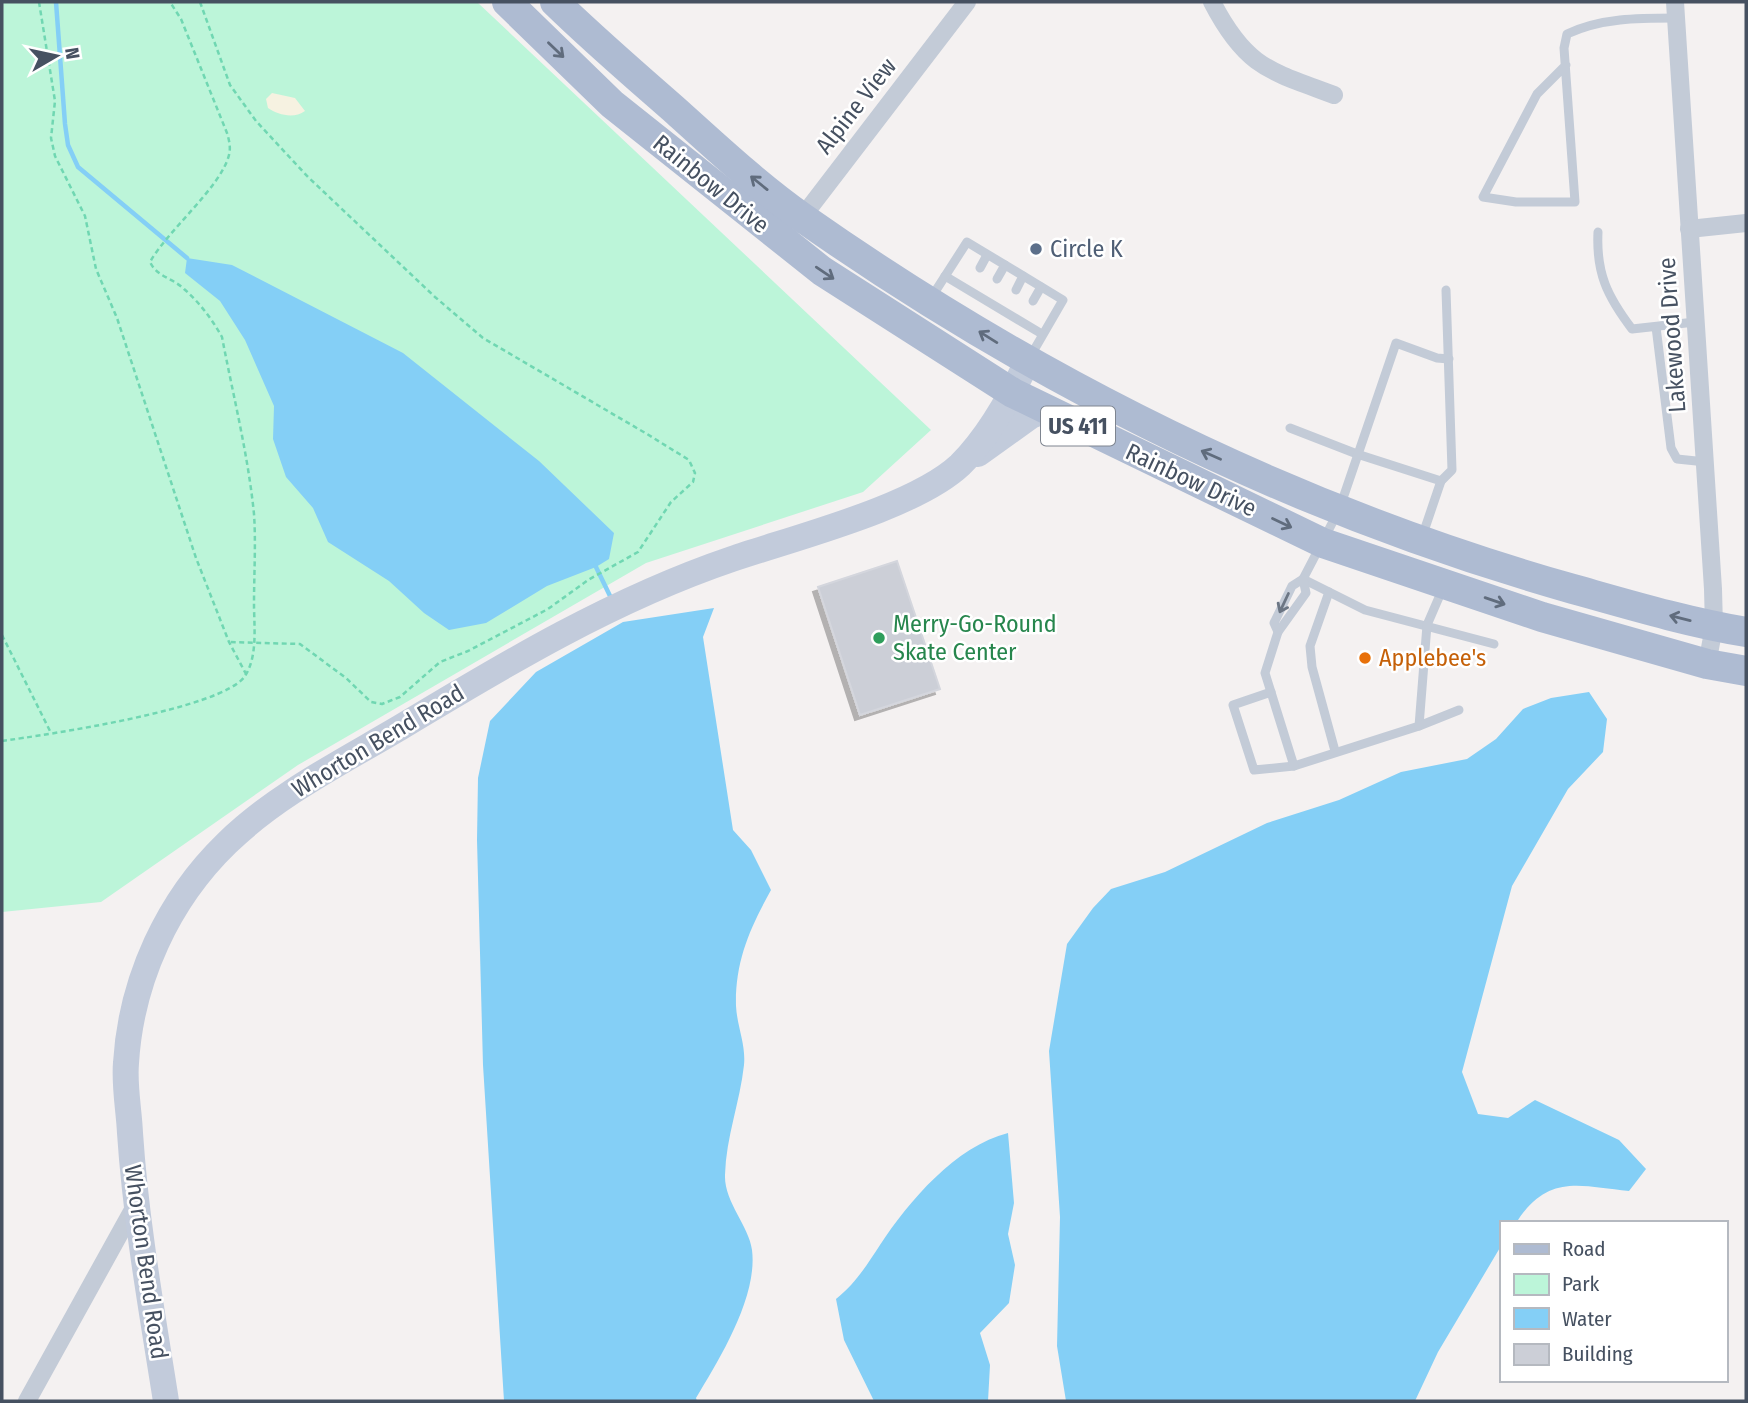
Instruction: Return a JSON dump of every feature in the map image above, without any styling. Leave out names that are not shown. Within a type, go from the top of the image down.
[{"type":"main road","name":"Rainbow Drive","points":[[507,2],[612,104],[784,242],[822,271],[1013,393],[1323,542],[1542,617],[1707,664],[1746,671]]},
{"type":"main road","name":"Rainbow Drive","points":[[555,2],[724,155],[802,217],[937,288],[1027,362],[1204,453],[1420,541],[1470,559],[1714,627],[1746,632]]},
{"type":"main road","name":"Whorton Bend Road","points":[[166,1401],[135,1206],[126,1065],[140,989],[152,953],[184,892],[228,842],[288,796],[506,663],[690,573],[902,500],[961,463],[1013,393],[1027,362]]},
{"type":"main road","points":[[961,463],[984,451],[1031,416],[1046,410]]},
{"type":"street","name":"Alpine View","points":[[784,242],[967,2]]},
{"type":"street","points":[[1212,2],[1242,48],[1258,63],[1279,76],[1334,95]]},
{"type":"street","name":"Lakewood Drive","points":[[1676,10],[1706,462],[1714,627],[1707,664]]},
{"type":"street","points":[[1689,229],[1746,223]]},
{"type":"street","points":[[27,1401],[135,1206]]},
{"type":"lane","points":[[1566,65],[1537,94],[1483,197],[1516,202],[1575,202],[1566,65],[1567,34],[1588,24],[1676,10]]},
{"type":"lane","points":[[1598,232],[1596,260],[1613,305],[1632,329],[1695,322]]},
{"type":"lane","points":[[937,288],[967,242],[1063,300],[1027,362]]},
{"type":"lane","points":[[980,268],[987,255]]},
{"type":"lane","points":[[997,279],[1005,265]]},
{"type":"lane","points":[[1016,290],[1023,276]]},
{"type":"lane","points":[[937,288],[969,287],[1023,319],[1042,334]]},
{"type":"lane","points":[[1033,301],[1041,287]]},
{"type":"lane","points":[[1420,541],[1441,481],[1452,470],[1446,290]]},
{"type":"lane","points":[[1656,327],[1671,448],[1676,459],[1706,462]]},
{"type":"lane","points":[[1278,632],[1275,622],[1292,586],[1303,579],[1339,510],[1396,343],[1437,358],[1449,359]]},
{"type":"lane","points":[[1290,428],[1357,454],[1441,481]]},
{"type":"lane","points":[[1303,579],[1365,610],[1494,645]]},
{"type":"lane","points":[[1294,766],[1265,673],[1278,632],[1306,593],[1303,579]]},
{"type":"lane","points":[[1419,726],[1427,625],[1445,584]]},
{"type":"lane","points":[[1329,592],[1310,646],[1312,667],[1335,751]]},
{"type":"lane","points":[[1271,692],[1233,705],[1254,770],[1294,766],[1419,726],[1459,710]]},
{"type":"path","points":[[39,2],[55,101],[51,138],[55,156],[85,216],[96,269],[117,318],[196,558],[229,642],[246,674]]},
{"type":"path","points":[[2,741],[104,724],[207,699],[233,688],[246,674],[254,642],[254,516],[248,467],[222,337],[213,321],[183,287],[155,272],[150,262],[171,232],[215,180],[228,158],[230,147],[227,132],[181,19],[170,2]]},
{"type":"path","points":[[200,2],[230,85],[256,121],[308,177],[435,297],[483,338],[516,360],[550,376],[689,460],[695,473],[693,482],[671,502],[638,552],[588,580],[548,609],[468,651],[440,662],[400,696],[382,704],[371,702],[346,678],[300,644],[229,642]]},
{"type":"path","points":[[2,635],[51,733]]},
{"type":"green space","points":[[2,2],[477,2],[931,430],[863,492],[646,563],[298,765],[101,902],[2,912]]},
{"type":"sand","points":[[272,93],[295,98],[305,111],[291,115],[268,108],[266,99]]},
{"type":"water","points":[[187,258],[232,265],[403,353],[539,461],[614,533],[609,559],[596,567],[547,586],[486,623],[449,630],[424,613],[389,581],[328,542],[313,508],[286,477],[273,439],[274,406],[245,340],[220,301],[185,273]]},
{"type":"water","points":[[714,608],[703,637],[733,830],[751,850],[771,890],[750,932],[738,974],[736,1006],[744,1065],[725,1175],[728,1195],[752,1250],[749,1288],[735,1327],[696,1398],[697,1401],[504,1401],[483,1065],[477,840],[478,778],[490,721],[536,672],[623,622]]},
{"type":"water","points":[[1589,692],[1607,719],[1603,752],[1568,789],[1512,886],[1462,1072],[1478,1114],[1508,1118],[1535,1100],[1619,1140],[1646,1169],[1629,1191],[1566,1186],[1540,1196],[1518,1221],[1500,1221],[1500,1248],[1438,1352],[1415,1401],[1066,1401],[1057,1346],[1060,1217],[1049,1051],[1067,944],[1093,908],[1111,889],[1165,872],[1267,823],[1339,800],[1401,772],[1467,759],[1496,739],[1523,709],[1551,698]]},
{"type":"water","points":[[1008,1133],[1014,1203],[1008,1234],[1015,1265],[1009,1303],[980,1333],[990,1365],[988,1401],[874,1401],[844,1340],[836,1299],[855,1280],[905,1211],[935,1177],[970,1150]]},
{"type":"building","name":"Merry-Go-Round Skate Center","points":[[897,561],[940,689],[860,715],[818,587]]},
{"type":"waterway","points":[[56,2],[65,124],[68,145],[78,167],[187,258]]},
{"type":"waterway","points":[[596,567],[611,598]]},
{"type":"place","name":"Circle K","points":[[1036,249]]},
{"type":"place","name":"Merry-Go-Round Skate Center","points":[[879,638]]},
{"type":"place","name":"Applebee's","points":[[1365,658]]}]
